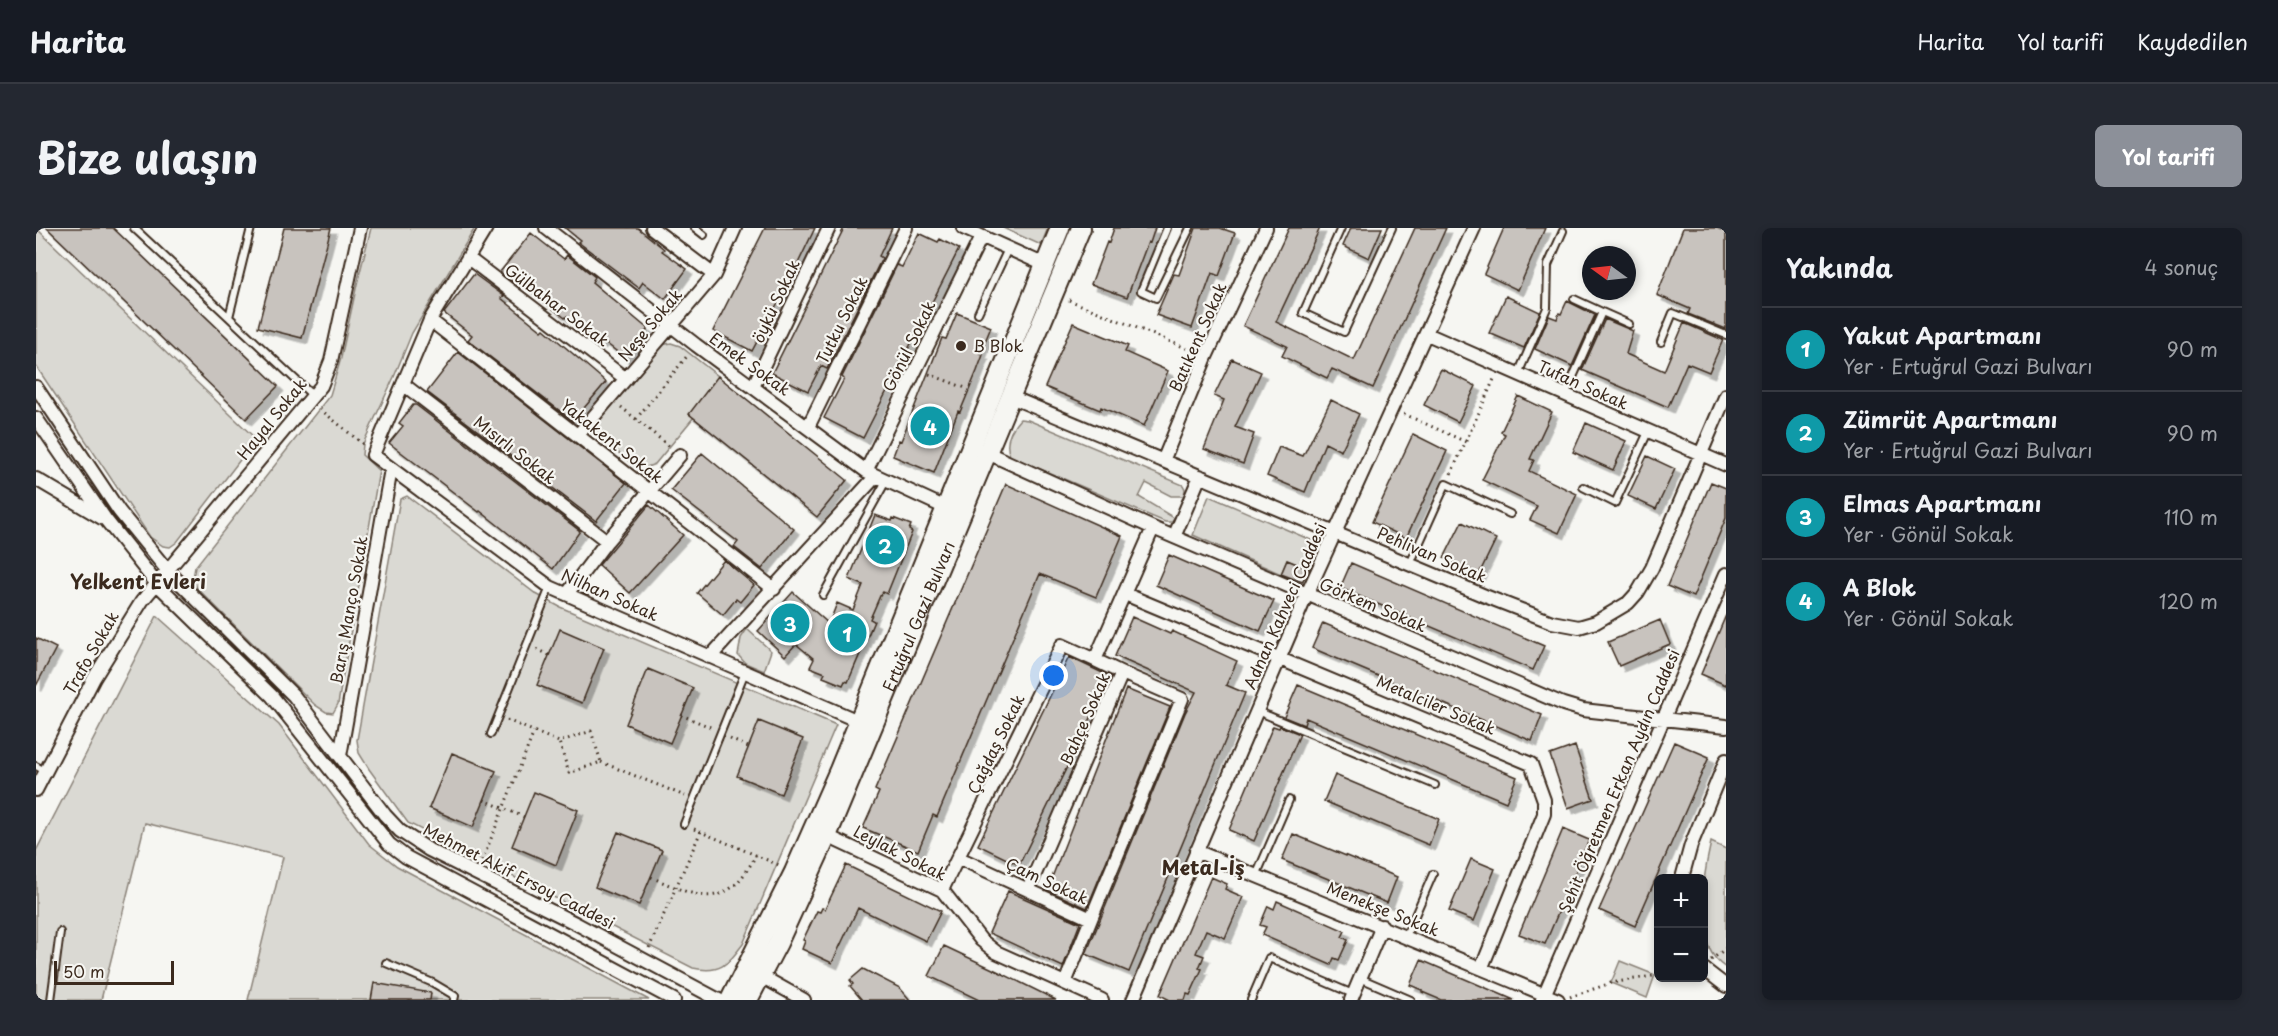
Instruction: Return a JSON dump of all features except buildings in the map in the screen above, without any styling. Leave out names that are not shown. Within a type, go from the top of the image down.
[{"type":"main road","name":"Ertuğrul Gazi Bulvarı","points":[[748,1000],[827,836],[980,449],[1060,228]]},
{"type":"main road","name":"Ertuğrul Gazi Bulvarı","points":[[730,1000],[794,872],[946,508],[1011,397],[1081,228]]},
{"type":"street","name":"Hayal Sokak","points":[[167,570],[312,399],[324,381],[331,361],[360,228]]},
{"type":"street","points":[[373,455],[430,320],[486,228]]},
{"type":"street","name":"Emek Sokak","points":[[546,228],[696,345],[876,476],[946,508]]},
{"type":"street","points":[[652,228],[714,275]]},
{"type":"street","name":"Neşe Sokak","points":[[578,435],[714,275],[735,228]]},
{"type":"street","name":"öykü Sokak","points":[[753,387],[829,228]]},
{"type":"street","name":"Tutku Sokak","points":[[808,427],[906,228]]},
{"type":"street","points":[[963,228],[1045,265]]},
{"type":"street","name":"Batıkent Sokak","points":[[1163,461],[1206,357],[1266,228]]},
{"type":"street","name":"Adnan Kahveci Caddesi","points":[[1133,1000],[1307,594],[1474,228]]},
{"type":"street","name":"Gönül Sokak","points":[[710,657],[876,476],[916,368],[981,237]]},
{"type":"street","name":"Gülbahar Sokak","points":[[468,258],[626,379]]},
{"type":"street","name":"Yakakent Sokak","points":[[430,320],[774,589]]},
{"type":"street","name":"Tufan Sokak","points":[[1427,333],[1701,456],[1726,465]]},
{"type":"street","name":"Mısırlı Sokak","points":[[403,384],[607,541]]},
{"type":"street","name":"Mehmet Akif Ersoy Caddesi","points":[[36,387],[119,512],[167,570],[294,696],[400,831],[429,850],[719,1000]]},
{"type":"street","name":"Pehlivan Sokak","points":[[1011,397],[1552,622],[1580,627],[1596,622],[1621,608],[1638,592],[1652,568],[1726,395]]},
{"type":"street","name":"Mehmet Akif Ersoy Caddesi","points":[[36,418],[106,520],[156,583],[273,696],[389,844],[406,857],[674,1000]]},
{"type":"street","name":"Görkem Sokak","points":[[980,449],[1153,528],[1563,704],[1583,710],[1726,726]]},
{"type":"street","name":"Nilhan Sokak","points":[[373,455],[550,587],[858,721]]},
{"type":"street","points":[[567,594],[607,541],[680,455]]},
{"type":"street","name":"Barış Manço Sokak","points":[[340,756],[391,469]]},
{"type":"street","points":[[1174,537],[1200,476]]},
{"type":"street","points":[[36,479],[106,520],[119,512]]},
{"type":"street","points":[[1122,673],[1095,660],[1153,528]]},
{"type":"street","name":"Trafo Sokak","points":[[36,790],[41,769],[100,668],[124,628],[167,570]]},
{"type":"street","name":"Şehit Öğretmen Erkan Aydın Caddesi","points":[[1543,997],[1726,574]]},
{"type":"street","name":"Metalciler Sokak","points":[[1125,594],[1532,764],[1544,800],[1544,814],[1482,967]]},
{"type":"street","name":"Çağdaş Sokak","points":[[942,891],[1062,645],[1095,660]]},
{"type":"street","name":"Bahçe Sokak","points":[[1028,890],[1122,673],[1182,699],[1091,920]]},
{"type":"street","points":[[1683,874],[1691,845],[1726,760]]},
{"type":"street","name":"Leylak Sokak","points":[[827,836],[942,891],[988,947],[996,952],[1102,1000]]},
{"type":"street","name":"Menekşe Sokak","points":[[1196,851],[1482,967],[1543,997],[1559,1000]]},
{"type":"street","name":"Çam Sokak","points":[[959,858],[1091,920],[1065,983]]},
{"type":"street","points":[[1352,997],[1382,926]]},
{"type":"street","points":[[1708,967],[1726,986]]},
{"type":"street","points":[[761,976],[804,1000]]},
{"type":"lane","points":[[134,228],[312,399]]},
{"type":"lane","points":[[229,317],[251,228]]},
{"type":"lane","points":[[696,228],[704,235]]},
{"type":"lane","points":[[1167,228],[1141,291],[1156,298],[1190,228]]},
{"type":"lane","points":[[1341,228],[1303,313],[1344,332],[1392,228]]},
{"type":"lane","points":[[1518,374],[1547,308],[1548,265],[1563,231]]},
{"type":"lane","points":[[978,312],[1008,249]]},
{"type":"lane","points":[[1574,299],[1629,324]]},
{"type":"lane","points":[[1565,395],[1602,312]]},
{"type":"lane","points":[[1661,342],[1673,313],[1726,336]]},
{"type":"lane","points":[[1583,488],[1615,503],[1648,432]]},
{"type":"lane","points":[[823,595],[876,476]]},
{"type":"lane","points":[[1410,564],[1446,484],[1510,514]]},
{"type":"lane","points":[[491,734],[550,587]]},
{"type":"lane","points":[[684,824],[745,672]]},
{"type":"lane","points":[[1256,711],[1435,785]]},
{"type":"lane","points":[[1256,876],[1289,800]]},
{"type":"lane","points":[[1406,936],[1433,874]]},
{"type":"lane","points":[[51,1000],[60,932]]},
{"type":"lane","points":[[1251,1000],[1269,958],[1352,997]]},
{"type":"lane","points":[[386,963],[433,983],[455,996],[454,1000]]},
{"type":"lane","points":[[1360,978],[1411,1000]]},
{"type":"path","points":[[1054,294],[1206,357]]},
{"type":"path","points":[[636,419],[696,345]]},
{"type":"path","points":[[1446,484],[1500,367]]},
{"type":"path","points":[[916,368],[968,389]]},
{"type":"path","points":[[610,397],[680,455]]},
{"type":"path","points":[[312,399],[373,455]]},
{"type":"path","points":[[1393,409],[1466,442]]},
{"type":"path","points":[[681,715],[748,747]]},
{"type":"path","points":[[498,717],[559,742],[591,731],[601,762]]},
{"type":"path","points":[[477,874],[534,732]]},
{"type":"path","points":[[559,742],[569,773],[601,762],[694,800]]},
{"type":"path","points":[[484,800],[524,817]]},
{"type":"path","points":[[684,824],[794,872]]},
{"type":"path","points":[[644,960],[701,831]]},
{"type":"path","points":[[651,877],[699,896],[722,894],[741,880],[756,855]]},
{"type":"path","points":[[1708,963],[1726,948]]},
{"type":"path","points":[[1559,1000],[1611,983],[1654,976]]},
{"type":"shaded area","points":[[36,228],[256,439],[177,542],[170,547],[163,546],[150,537],[36,366]]},
{"type":"shaded area","points":[[371,228],[475,228],[412,333],[363,444],[362,455],[379,471],[338,704],[333,713],[326,712],[315,705],[197,588],[193,578],[195,567],[330,395],[341,358]]},
{"type":"shaded area","points":[[1003,228],[1048,228],[1041,245]]},
{"type":"shaded area","points":[[671,343],[680,346],[718,376],[694,417],[655,464],[647,467],[635,466],[598,436],[595,426],[652,355],[662,345]]},
{"type":"shaded area","points":[[1020,419],[1028,420],[1183,485],[1184,496],[1171,496],[1146,483],[1139,497],[1176,519],[1172,522],[1165,522],[1010,456],[1009,436]]},
{"type":"shaded area","points":[[407,496],[536,594],[560,607],[836,725],[743,944],[722,966],[710,970],[693,968],[408,823],[369,769],[359,753],[357,740],[400,499]]},
{"type":"shaded area","points":[[1209,496],[1320,544],[1309,569],[1287,560],[1281,574],[1193,535]]},
{"type":"shaded area","points":[[157,616],[279,725],[369,844],[397,866],[649,1000],[248,1000],[283,857],[145,823],[101,1000],[36,1000],[36,851]]},
{"type":"shaded area","points":[[747,629],[771,651],[764,671],[745,663],[738,655],[741,638]]},
{"type":"shaded area","points":[[1711,842],[1726,849],[1726,968],[1715,958],[1708,944],[1708,874],[1705,873]]},
{"type":"shaded area","points":[[1620,961],[1654,975],[1647,998],[1611,983]]},
{"type":"place","name":"B Blok","points":[[961,346]]},
{"type":"place","name":"A Blok","points":[[930,426]]},
{"type":"place","name":"Zümrüt Apartmanı","points":[[885,545]]},
{"type":"place","name":"Elmas Apartmanı","points":[[790,623]]},
{"type":"place","name":"Yakut Apartmanı","points":[[847,633]]},
{"type":"district","name":"Yelkent Evleri","points":[[138,582]]},
{"type":"district","name":"Metal-İş","points":[[1203,868]]}]
